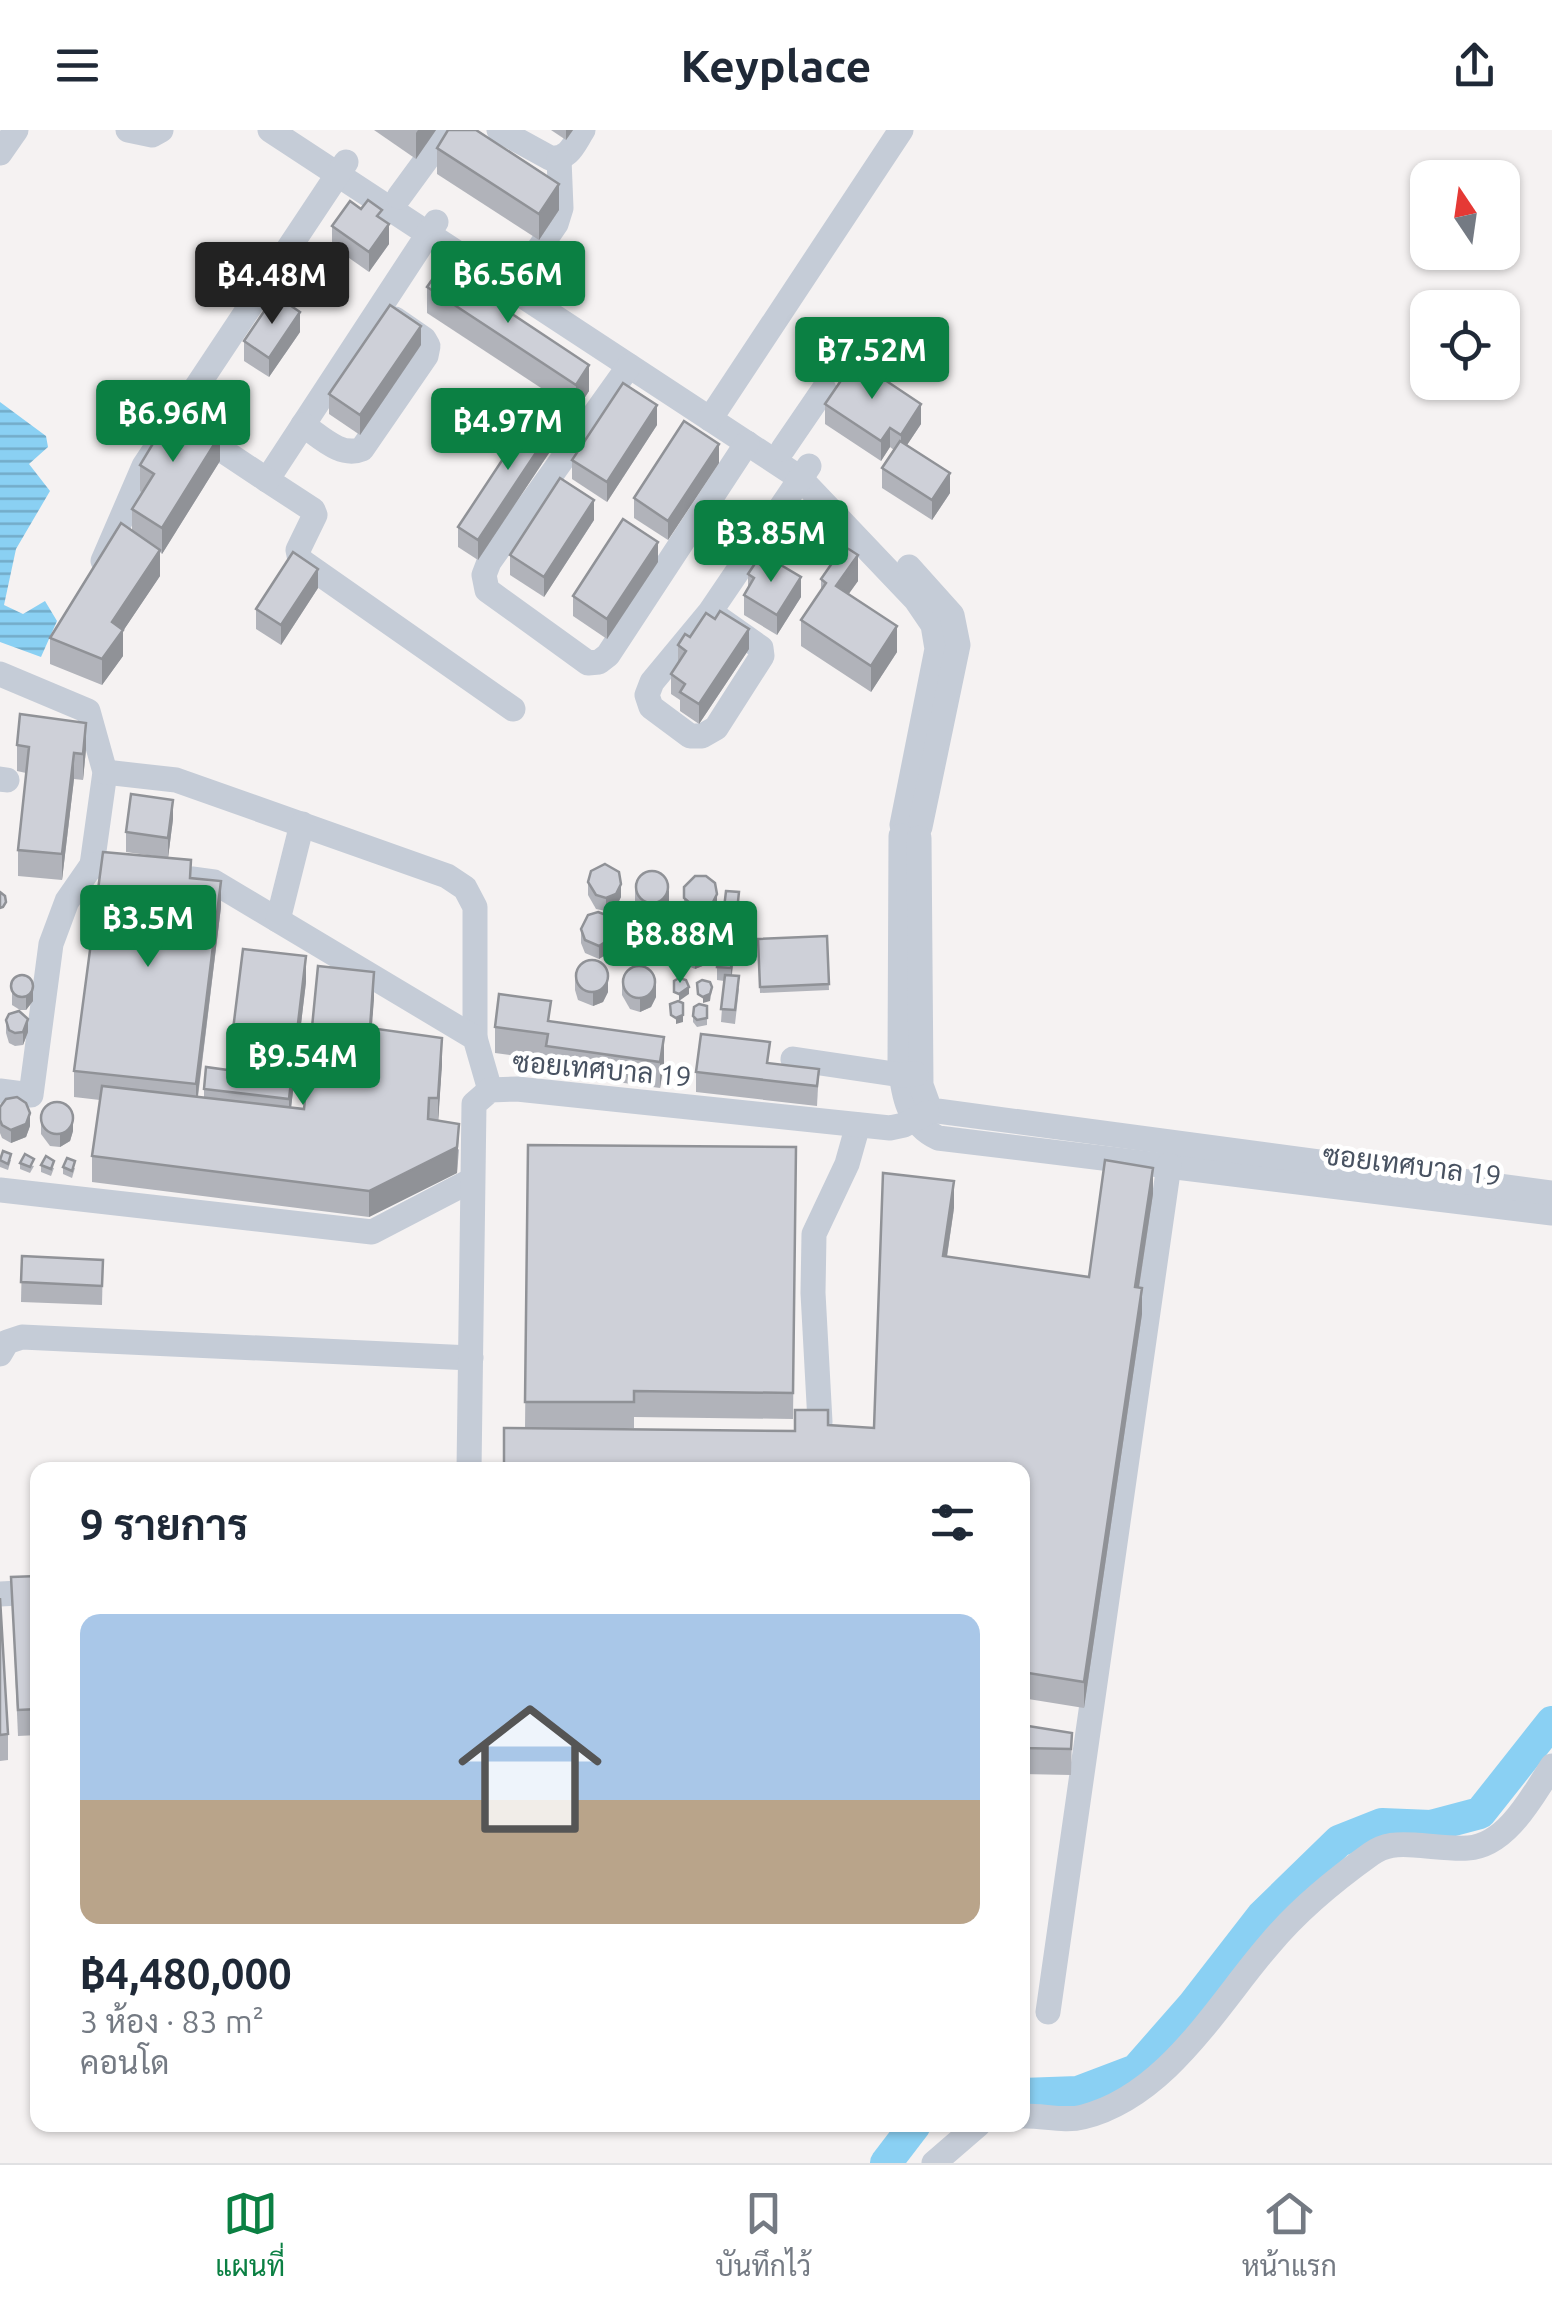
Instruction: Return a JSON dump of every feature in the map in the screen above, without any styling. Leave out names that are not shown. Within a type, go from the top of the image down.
[{"type":"street","points":[[0,152],[16,130]]},
{"type":"street","points":[[128,130],[152,136],[160,130]]},
{"type":"street","points":[[270,130],[399,197],[432,228],[520,276],[714,413],[747,443],[805,472]]},
{"type":"street","points":[[296,130],[341,169],[629,366],[782,449],[891,561],[933,625],[936,649],[911,831],[911,1074],[904,1098],[922,1115]]},
{"type":"street","points":[[399,197],[448,130]]},
{"type":"street","points":[[499,130],[558,159],[568,155],[583,130]]},
{"type":"street","points":[[714,413],[900,130]]},
{"type":"street","points":[[520,276],[556,224],[562,208],[558,159]]},
{"type":"street","points":[[93,581],[144,466],[341,169]]},
{"type":"street","points":[[267,480],[432,228]]},
{"type":"street","points":[[303,425],[343,452],[362,449],[426,356],[428,346],[424,339],[378,308]]},
{"type":"street","points":[[629,366],[488,562],[484,575],[488,590],[588,663],[600,662],[608,655],[747,443]]},
{"type":"street","points":[[782,449],[824,388]]},
{"type":"street","points":[[174,418],[313,510],[315,515],[298,550],[300,560],[512,709]]},
{"type":"street","points":[[710,612],[755,642],[762,656],[716,728],[702,736],[690,736],[651,707],[647,694],[652,682],[710,612],[805,472]]},
{"type":"street","points":[[0,674],[88,711],[105,772],[92,865],[67,901],[51,944],[31,1095],[0,1091]]},
{"type":"street","points":[[105,772],[176,780],[448,876],[465,888],[475,907],[475,1038],[490,1090]]},
{"type":"street","points":[[278,920],[302,824]]},
{"type":"street","points":[[92,865],[214,882],[475,1038]]},
{"type":"street","points":[[793,1059],[911,1074]]},
{"type":"street","name":"ซอยเทศบาล 19","points":[[469,1462],[474,1104],[490,1090],[517,1088],[890,1128],[922,1115],[1552,1192]]},
{"type":"street","name":"ซอยเทศบาล 19","points":[[922,1115],[921,1130],[938,1138],[1552,1213]]},
{"type":"street","points":[[820,1422],[814,1234],[847,1164],[858,1125]]},
{"type":"street","points":[[1048,2012],[1169,1164]]},
{"type":"street","points":[[0,1190],[372,1232],[472,1180]]},
{"type":"street","points":[[0,1354],[7,1342],[22,1337],[471,1358]]},
{"type":"street","points":[[0,1594],[30,1592]]},
{"type":"street","points":[[1030,2116],[1086,2116],[1156,2077],[1208,2026],[1256,1960],[1290,1923],[1372,1853],[1395,1844],[1479,1846],[1509,1825],[1552,1766]]},
{"type":"street","points":[[934,2163],[970,2132]]},
{"type":"water","points":[[0,402],[46,436],[48,447],[29,464],[50,491],[16,549],[4,605],[23,614],[45,601],[57,621],[41,657],[0,642]]},
{"type":"building","points":[[448,130],[476,130],[559,184],[539,214],[437,148]]},
{"type":"building","points":[[368,200],[382,210],[377,216],[389,224],[369,252],[332,226],[350,201],[361,209]]},
{"type":"building","points":[[441,267],[589,365],[576,385],[427,287]]},
{"type":"building","points":[[275,295],[300,312],[269,358],[244,341]]},
{"type":"building","points":[[390,305],[421,326],[360,415],[329,394]]},
{"type":"building","points":[[855,360],[921,404],[901,435],[890,428],[881,441],[825,404]]},
{"type":"building","points":[[623,383],[657,405],[607,482],[572,460]]},
{"type":"building","points":[[538,406],[559,418],[478,540],[458,527]]},
{"type":"building","points":[[175,407],[220,435],[162,528],[132,509],[154,474],[140,465]]},
{"type":"building","points":[[684,421],[719,444],[668,521],[634,498]]},
{"type":"building","points":[[900,441],[950,473],[932,500],[882,468]]},
{"type":"building","points":[[560,478],[594,500],[544,577],[510,555]]},
{"type":"building","points":[[623,519],[658,542],[607,619],[573,596]]},
{"type":"building","points":[[121,523],[160,550],[112,622],[123,630],[102,659],[50,638]]},
{"type":"building","points":[[844,546],[858,555],[836,586],[897,626],[871,666],[801,620],[826,583],[821,579]]},
{"type":"building","points":[[293,552],[318,569],[281,625],[256,609]]},
{"type":"building","points":[[769,558],[801,577],[777,615],[744,595],[754,578],[748,574],[756,562],[764,567]]},
{"type":"building","points":[[720,611],[749,629],[699,704],[680,692],[685,684],[671,674],[686,651],[678,645],[685,634],[690,637],[706,613],[715,619]]},
{"type":"building","points":[[20,714],[86,723],[83,754],[74,753],[62,854],[18,850],[29,747],[17,745]]},
{"type":"building","points":[[131,794],[173,800],[168,838],[126,832]]},
{"type":"building","points":[[103,852],[191,860],[190,878],[221,881],[196,1084],[74,1071]]},
{"type":"building","points":[[605,864],[619,872],[621,884],[616,894],[606,898],[596,895],[588,882],[591,871]]},
{"type":"building","points":[[652,871],[663,876],[668,887],[663,898],[652,903],[641,898],[636,887],[641,876]]},
{"type":"building","points":[[695,876],[706,876],[715,883],[717,894],[712,904],[696,908],[684,898],[684,887]]},
{"type":"building","points":[[726,891],[739,892],[731,968],[717,967]]},
{"type":"building","points":[[0,892],[6,902],[0,908]]},
{"type":"building","points":[[598,912],[609,916],[615,925],[613,937],[599,946],[585,940],[581,929],[588,915]]},
{"type":"building","points":[[645,917],[656,922],[661,933],[656,944],[645,949],[634,944],[629,933],[634,922]]},
{"type":"building","points":[[694,923],[705,928],[710,939],[705,950],[694,955],[683,950],[678,939],[683,928]]},
{"type":"building","points":[[827,936],[829,984],[760,987],[758,939]]},
{"type":"building","points":[[243,949],[306,956],[289,1099],[204,1089],[206,1067],[228,1070]]},
{"type":"building","points":[[592,960],[603,965],[608,976],[603,987],[592,992],[581,987],[576,976],[581,965]]},
{"type":"building","points":[[318,966],[374,972],[370,1028],[442,1038],[438,1098],[429,1098],[428,1119],[459,1124],[457,1147],[369,1191],[92,1156],[102,1086],[304,1109]]},
{"type":"building","points":[[639,966],[650,971],[655,982],[650,993],[639,998],[628,993],[623,982],[628,971]]},
{"type":"building","points":[[22,975],[33,986],[22,997],[11,986]]},
{"type":"building","points":[[725,975],[739,976],[735,1010],[721,1009]]},
{"type":"building","points":[[686,980],[689,987],[679,994],[674,992],[674,981]]},
{"type":"building","points":[[702,980],[712,987],[710,994],[703,997],[698,994],[697,983]]},
{"type":"building","points":[[499,994],[551,1001],[548,1021],[664,1037],[660,1062],[546,1046],[548,1034],[495,1027]]},
{"type":"building","points":[[683,1003],[683,1015],[676,1018],[671,1015],[670,1004]]},
{"type":"building","points":[[707,1006],[707,1018],[697,1020],[694,1007]]},
{"type":"building","points":[[19,1011],[28,1019],[23,1032],[15,1033],[9,1030],[6,1020],[9,1014]]},
{"type":"building","points":[[701,1034],[770,1042],[767,1063],[819,1069],[817,1086],[696,1072]]},
{"type":"building","points":[[17,1097],[26,1103],[30,1113],[26,1124],[11,1130],[2,1125],[0,1107],[6,1099]]},
{"type":"building","points":[[57,1102],[68,1107],[73,1118],[68,1129],[57,1134],[46,1129],[41,1118],[46,1107]]},
{"type":"building","points":[[528,1145],[796,1147],[793,1393],[634,1391],[634,1402],[525,1402]]},
{"type":"building","points":[[3,1151],[11,1154],[8,1164],[0,1160]]},
{"type":"building","points":[[25,1154],[34,1159],[30,1167],[20,1163]]},
{"type":"building","points":[[46,1156],[54,1161],[51,1169],[41,1165]]},
{"type":"building","points":[[67,1158],[75,1161],[72,1171],[63,1167]]},
{"type":"building","points":[[1105,1160],[1153,1168],[1135,1287],[1142,1288],[1084,1682],[1030,1673],[1030,1462],[504,1462],[504,1428],[795,1431],[795,1410],[828,1410],[828,1425],[874,1428],[883,1173],[954,1181],[943,1256],[1089,1277]]},
{"type":"building","points":[[22,1256],[103,1260],[102,1286],[21,1282]]},
{"type":"building","points":[[30,1576],[30,1709],[18,1710],[11,1577]]},
{"type":"building","points":[[0,1598],[8,1734],[0,1735]]},
{"type":"building","points":[[1030,1726],[1072,1733],[1071,1749],[1030,1748]]},
{"type":"waterway","points":[[1030,2094],[1078,2092],[1136,2070],[1262,1916],[1339,1841],[1382,1824],[1431,1826],[1480,1813],[1552,1722]]},
{"type":"waterway","points":[[886,2163],[910,2132]]}]
